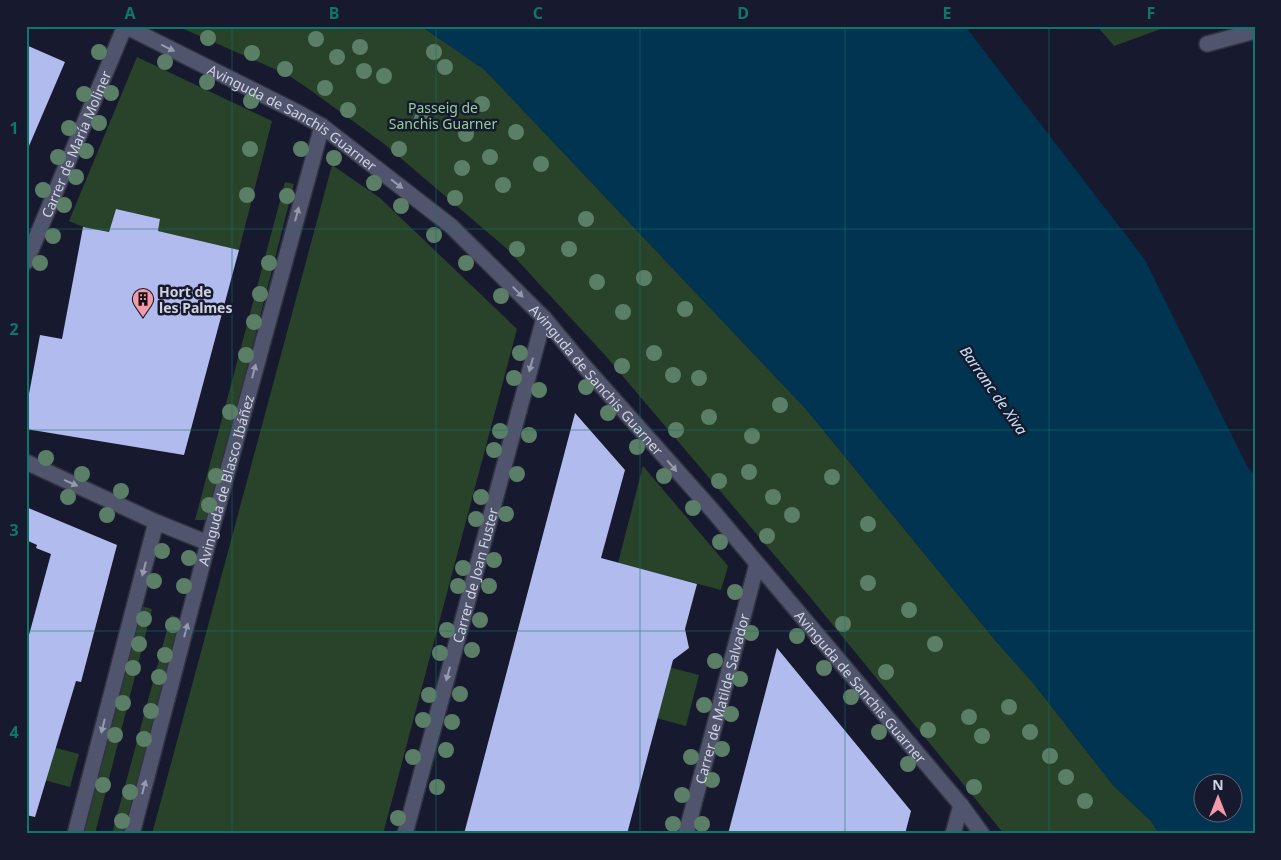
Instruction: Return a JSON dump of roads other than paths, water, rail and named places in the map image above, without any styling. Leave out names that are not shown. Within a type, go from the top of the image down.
[{"type":"street","name":"Avinguda de Sanchis Guarner","points":[[125,26],[322,126],[451,226],[544,318],[757,564],[961,805],[982,834]]},
{"type":"street","name":"Carrer de María Moliner","points":[[26,262],[125,26]]},
{"type":"street","points":[[1207,44],[1255,31]]},
{"type":"street","name":"Avinguda de Blasco Ibáñez","points":[[132,834],[208,543],[322,126]]},
{"type":"street","name":"Carrer de Joan Fuster","points":[[405,834],[544,318]]},
{"type":"street","points":[[26,462],[156,522],[208,543]]},
{"type":"street","points":[[75,834],[156,522]]},
{"type":"street","name":"Carrer de Matilde Salvador","points":[[686,834],[757,564]]},
{"type":"street","points":[[953,834],[961,805]]},
{"type":"water","name":"Barranc de Xiva","points":[[421,26],[965,26],[1145,260],[1248,468],[1255,476],[1255,834],[1159,834],[1151,821],[1113,785],[1034,684],[995,640],[806,409],[485,70]]},
{"type":"place","name":"Hort de les Palmes","points":[[143,318]]},
{"type":"park label","name":"Passeig de Sanchis Guarner","points":[[443,116]]}]
